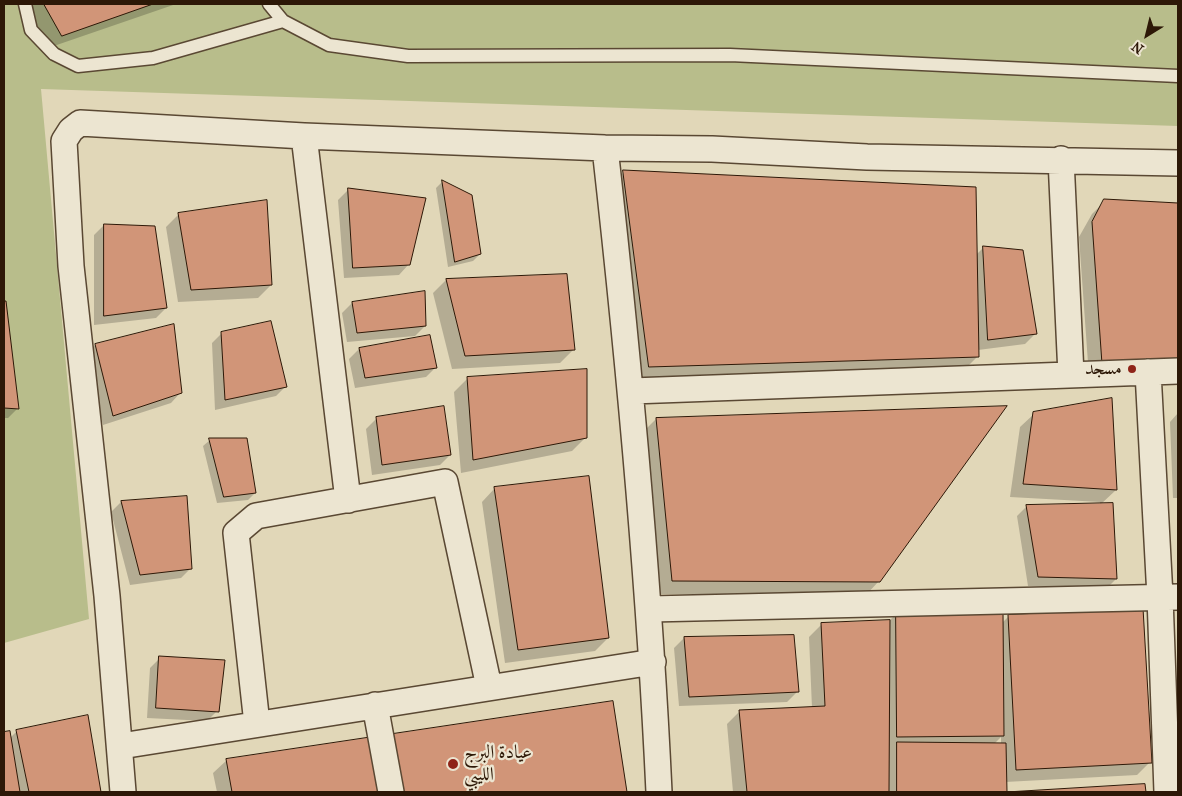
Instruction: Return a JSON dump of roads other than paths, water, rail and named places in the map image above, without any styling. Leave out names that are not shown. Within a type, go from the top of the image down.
[{"type":"street","points":[[123,792],[121,746],[108,596],[72,266],[64,141],[71,130],[80,123],[304,136],[605,148],[712,148],[867,157],[1061,159],[1178,163]]},
{"type":"street","points":[[304,136],[348,500]]},
{"type":"street","points":[[605,148],[632,391],[650,609],[659,792]]},
{"type":"street","points":[[1061,159],[1071,375]]},
{"type":"street","points":[[632,391],[1178,371]]},
{"type":"street","points":[[1148,372],[1169,597],[1167,792]]},
{"type":"street","points":[[257,724],[236,533],[256,516],[445,482],[489,687]]},
{"type":"street","points":[[650,609],[1169,597]]},
{"type":"street","points":[[121,746],[653,662]]},
{"type":"street","points":[[375,705],[391,792]]},
{"type":"lane","points":[[25,4],[32,30],[54,54],[78,66],[153,58],[284,21]]},
{"type":"lane","points":[[269,4],[284,21],[329,45],[408,56],[740,55],[1178,76]]},
{"type":"place","name":"مسجد","points":[[1132,369]]},
{"type":"place","name":"عيادة البرج الليبي","points":[[453,764]]}]
